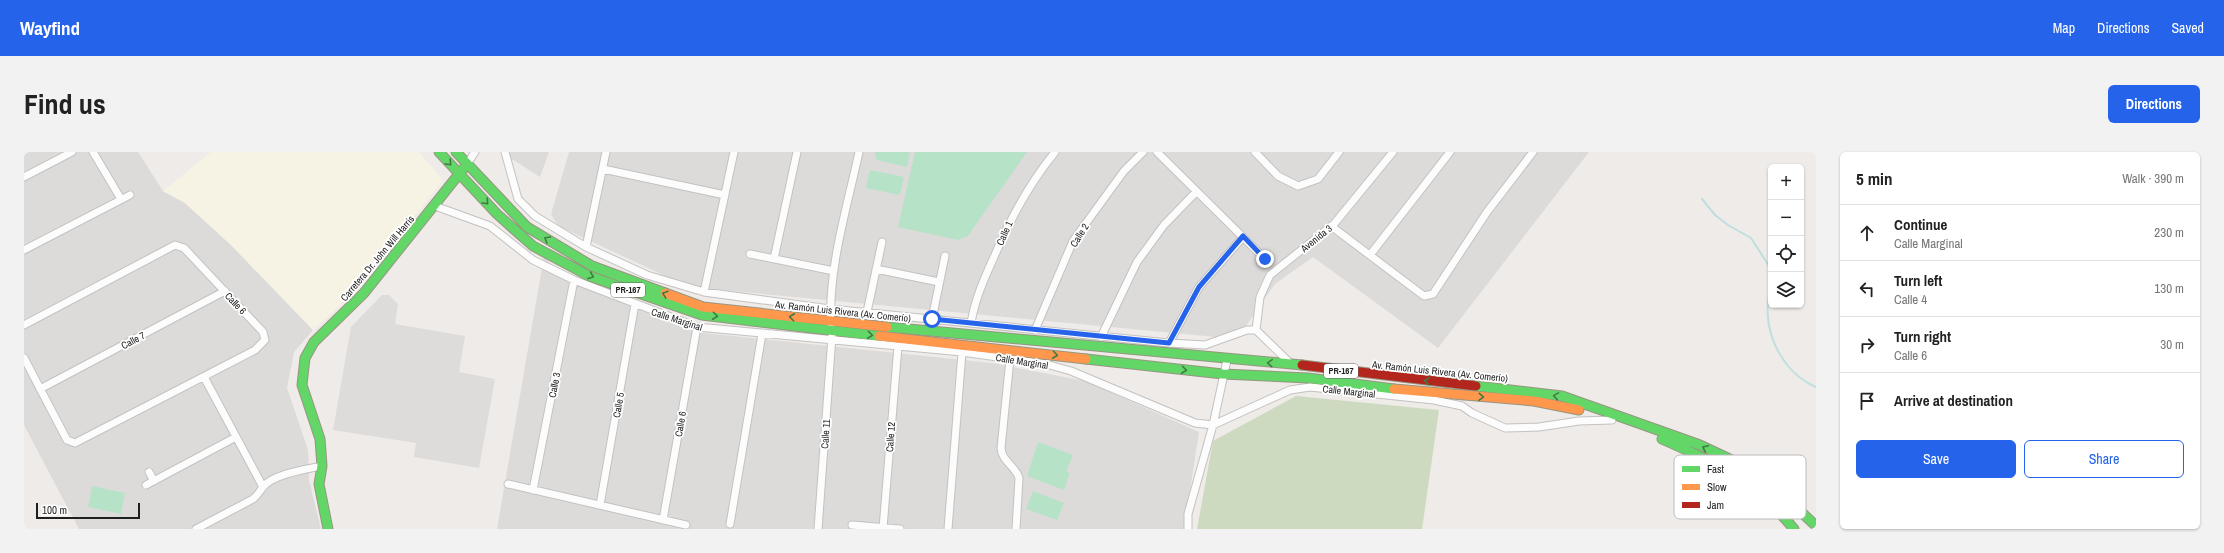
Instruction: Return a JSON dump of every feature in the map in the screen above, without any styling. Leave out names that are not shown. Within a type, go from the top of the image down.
[{"type":"main road","name":"Av. Ramón Luis Rivera (Av. Comerío)","points":[[439,152],[497,214],[533,246],[589,276],[702,315],[831,331],[1223,374],[1308,378],[1409,391],[1534,400],[1572,407],[1612,420],[1699,455]]},
{"type":"main road","name":"Av. Ramón Luis Rivera (Av. Comerío)","points":[[456,152],[527,227],[592,266],[703,306],[831,331],[1291,364],[1562,396],[1700,445],[1721,455]]},
{"type":"main road","name":"Carretera Dr. John Will Harris","points":[[328,529],[319,484],[322,466],[320,439],[302,385],[305,358],[314,342],[364,294],[467,164]]},
{"type":"main road","name":"Av. Ramón Luis Rivera (Av. Comerío)","points":[[1806,517],[1816,526]]},
{"type":"main road","name":"Av. Ramón Luis Rivera (Av. Comerío)","points":[[1786,519],[1794,529]]},
{"type":"street","points":[[24,177],[72,152]]},
{"type":"street","points":[[93,152],[121,199]]},
{"type":"street","points":[[467,164],[475,152]]},
{"type":"street","points":[[505,152],[518,199],[535,216],[586,247],[647,275],[704,292],[830,309],[1169,343],[1205,345],[1247,330],[1256,330],[1291,364]]},
{"type":"street","points":[[586,247],[606,152]]},
{"type":"street","points":[[704,292],[734,152]]},
{"type":"street","points":[[774,259],[797,152]]},
{"type":"street","name":"Calle 11","points":[[818,529],[831,331],[830,309],[834,271],[859,152]]},
{"type":"street","name":"Calle 1","points":[[971,323],[974,300],[1013,214],[1042,169],[1055,152]]},
{"type":"street","name":"Calle 2","points":[[1035,330],[1073,241],[1124,171],[1143,152]]},
{"type":"street","points":[[1157,152],[1265,259]]},
{"type":"street","points":[[1255,152],[1278,176],[1298,186],[1318,179],[1339,152]]},
{"type":"street","name":"Avenida 3","points":[[1256,330],[1260,297],[1270,275],[1331,226],[1393,152]]},
{"type":"street","points":[[1370,255],[1450,152]]},
{"type":"street","points":[[1331,226],[1424,296],[1433,294],[1450,271],[1487,212],[1534,152]]},
{"type":"street","points":[[603,169],[725,195]]},
{"type":"street","points":[[1101,337],[1137,262],[1164,225],[1196,192]]},
{"type":"street","points":[[24,250],[130,195]]},
{"type":"street","name":"Calle Marginal","points":[[435,206],[490,226],[533,260],[574,280],[697,327],[762,334],[831,331],[898,346],[962,352],[1046,364],[1071,371],[1170,415],[1194,423],[1213,425],[1290,390],[1310,386],[1434,400],[1462,406],[1472,413],[1505,428],[1539,427],[1579,421],[1612,420]]},
{"type":"street","points":[[1169,343],[1199,287],[1243,236]]},
{"type":"street","points":[[867,312],[882,242]]},
{"type":"street","name":"Calle 6","points":[[24,325],[175,245],[184,248],[264,332],[265,340],[255,350],[75,444],[67,440],[40,389]]},
{"type":"street","points":[[750,254],[834,271]]},
{"type":"street","points":[[932,319],[945,256]]},
{"type":"street","points":[[876,269],[939,282]]},
{"type":"street","name":"Calle 3","points":[[533,490],[574,280]]},
{"type":"street","name":"Calle 7","points":[[40,389],[225,291]]},
{"type":"street","name":"Calle 5","points":[[600,505],[636,304]]},
{"type":"street","name":"Calle 6","points":[[663,520],[697,327]]},
{"type":"street","points":[[730,524],[762,334]]},
{"type":"street","name":"Calle 12","points":[[883,528],[898,346]]},
{"type":"street","points":[[948,529],[962,352]]},
{"type":"street","points":[[24,358],[40,389]]},
{"type":"street","points":[[1010,359],[1001,448],[1003,458],[1017,471],[1019,478],[1016,529]]},
{"type":"street","points":[[1188,529],[1188,514],[1213,425],[1227,360]]},
{"type":"street","points":[[204,377],[263,486]]},
{"type":"street","points":[[146,485],[236,437]]},
{"type":"street","points":[[196,529],[253,498],[261,492],[263,486],[294,471],[322,466]]},
{"type":"street","points":[[149,472],[154,481]]},
{"type":"street","points":[[508,484],[686,526]]},
{"type":"street","points":[[1785,519],[1787,529]]},
{"type":"street","points":[[852,525],[900,529]]},
{"type":"shaded area","points":[[24,152],[138,152],[163,191],[185,203],[231,245],[313,330],[294,352],[287,388],[308,450],[309,480],[321,529],[79,529],[24,425]]},
{"type":"shaded area","points":[[211,152],[419,152],[443,180],[379,262],[348,298],[313,330],[231,245],[185,203],[163,191]]},
{"type":"shaded area","points":[[501,152],[549,152],[540,177]]},
{"type":"shaded area","points":[[569,152],[1589,152],[1438,348],[1313,257],[1275,284],[1237,339],[689,287],[558,226],[551,214]]},
{"type":"shaded area","points":[[544,256],[563,279],[694,332],[992,363],[1085,381],[1199,432],[1184,529],[497,529]]},
{"type":"shaded area","points":[[382,295],[389,295],[398,304],[395,324],[465,336],[459,372],[495,379],[479,468],[414,457],[416,443],[333,430],[351,327]]},
{"type":"green space","points":[[875,152],[910,152],[907,167],[877,160]]},
{"type":"green space","points":[[915,152],[1027,152],[968,236],[958,240],[898,227]]},
{"type":"green space","points":[[870,170],[904,177],[900,195],[866,188]]},
{"type":"green space","points":[[1296,396],[1439,410],[1422,529],[1197,529],[1213,441]]},
{"type":"green space","points":[[1038,442],[1073,455],[1066,472],[1070,473],[1064,490],[1027,476]]},
{"type":"green space","points":[[92,486],[125,493],[121,514],[88,507]]},
{"type":"green space","points":[[1033,491],[1064,503],[1057,520],[1026,509]]},
{"type":"waterway","points":[[1702,199],[1715,215],[1728,225],[1751,238],[1768,264]]},
{"type":"waterway","points":[[1768,308],[1770,332],[1783,359],[1803,380],[1816,387]]},
{"type":"traffic: fast","points":[[439,152],[497,214],[533,246],[589,276],[702,315],[879,336]]},
{"type":"traffic: fast","points":[[456,152],[527,227],[592,266],[665,293]]},
{"type":"traffic: fast","points":[[328,529],[319,484],[322,466],[320,439],[302,385],[305,358],[314,342],[364,293],[463,169]]},
{"type":"traffic: fast","points":[[887,327],[1302,365]]},
{"type":"traffic: fast","points":[[1086,359],[1223,374],[1308,378],[1394,389]]},
{"type":"traffic: fast","points":[[1476,386],[1562,396],[1700,445],[1721,455]]},
{"type":"traffic: fast","points":[[1662,439],[1698,455]]},
{"type":"traffic: fast","points":[[1806,517],[1816,526]]},
{"type":"traffic: fast","points":[[1785,519],[1794,529]]},
{"type":"traffic: slow","points":[[665,293],[703,307],[887,327]]},
{"type":"traffic: slow","points":[[879,336],[1086,359]]},
{"type":"traffic: slow","points":[[1394,389],[1534,401],[1579,410]]},
{"type":"traffic: jam","points":[[1302,365],[1476,386]]},
{"type":"route","points":[[932,319],[1169,343],[1199,287],[1243,236],[1265,259]]}]
